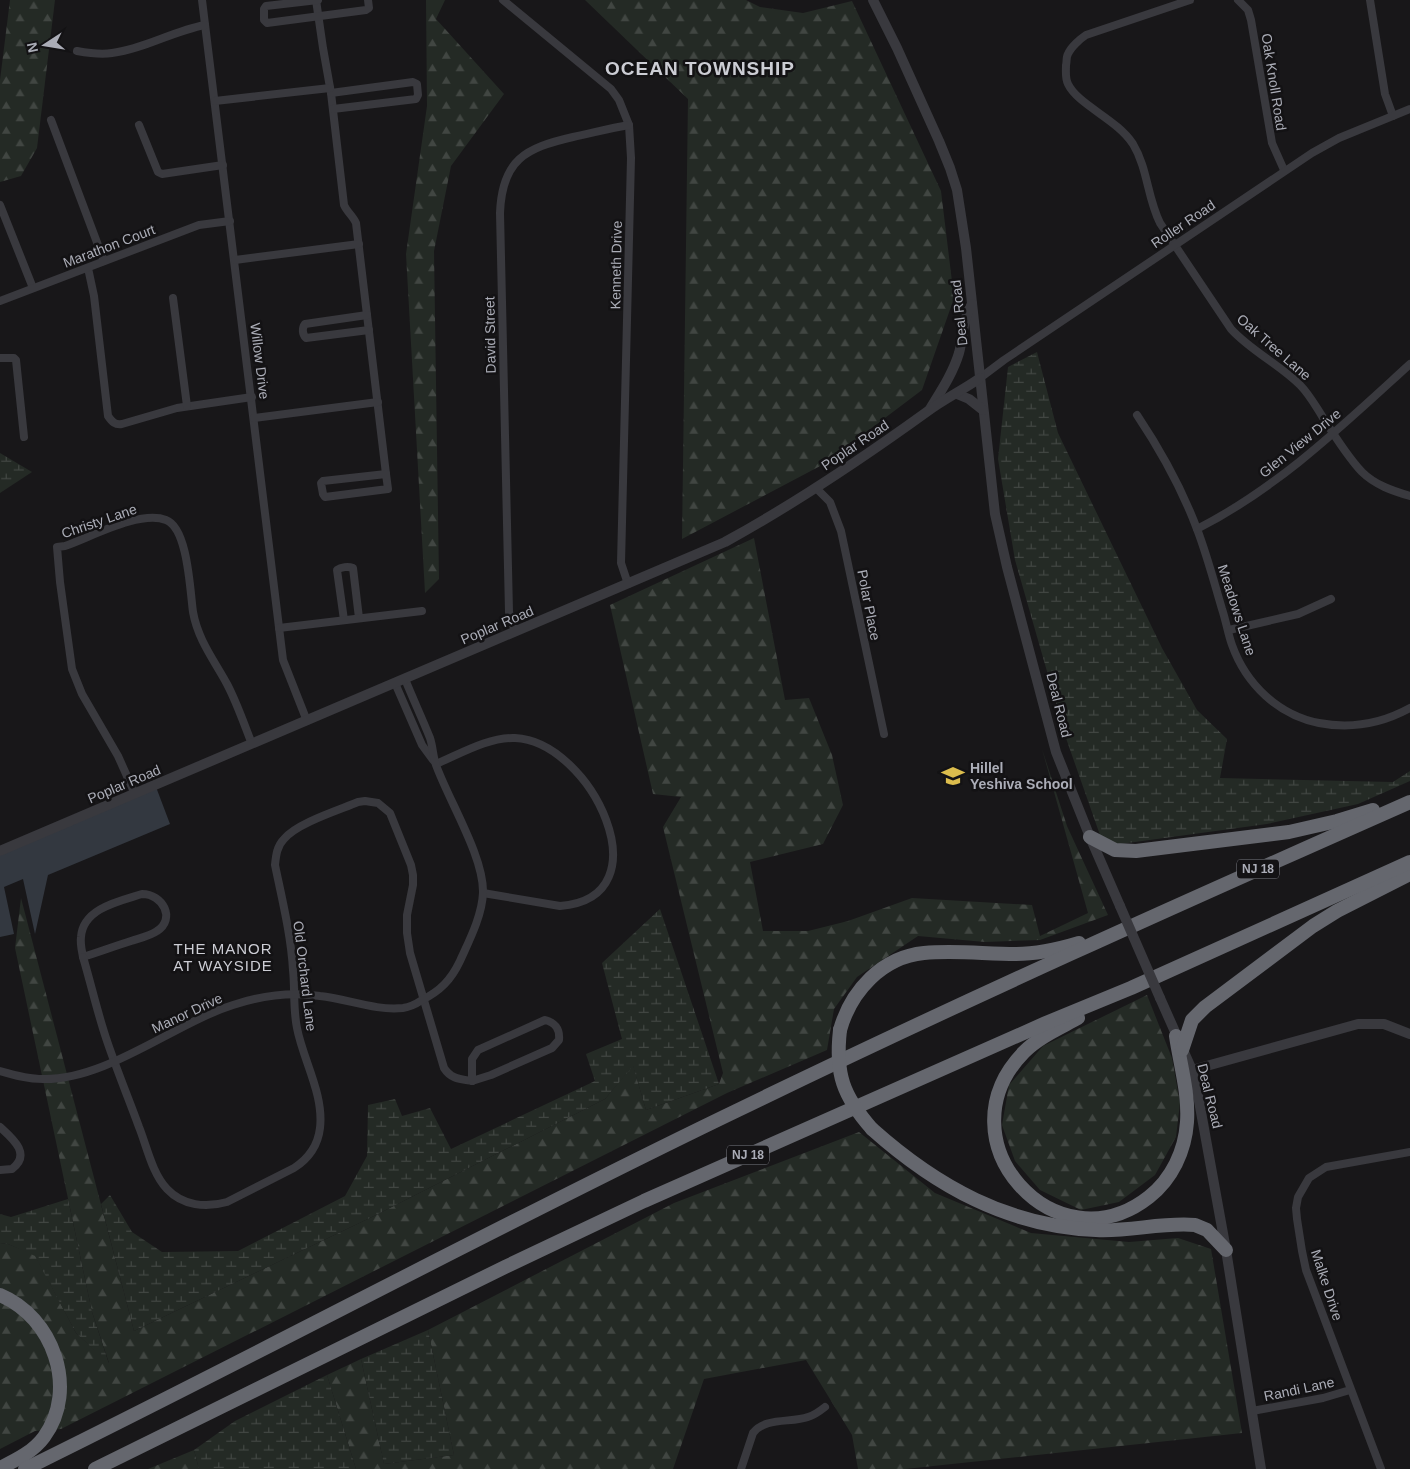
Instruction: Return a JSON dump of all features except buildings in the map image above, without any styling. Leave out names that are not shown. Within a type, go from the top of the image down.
[{"type":"highway","points":[[1090,836],[1103,845],[1120,851],[1215,842],[1312,828],[1410,801]]},
{"type":"highway","name":"NJ 18","points":[[25,1469],[732,1112],[1107,936],[1410,801]]},
{"type":"highway","name":"NJ 18","points":[[95,1469],[644,1201],[1011,1038],[1131,988],[1410,862]]},
{"type":"highway","points":[[1182,1050],[1192,1020],[1205,1007],[1337,911],[1410,874]]},
{"type":"highway","points":[[1107,936],[1038,952],[1017,954],[933,952],[914,954],[879,971],[863,986],[849,1005],[840,1030],[837,1053],[844,1090],[859,1114],[872,1129],[927,1174],[969,1198],[1001,1211],[1045,1224],[1096,1230],[1195,1225],[1207,1230],[1226,1250]]},
{"type":"highway","points":[[1131,988],[1039,1040],[1023,1053],[1004,1078],[998,1095],[994,1128],[997,1144],[1005,1166],[1025,1192],[1053,1210],[1072,1216],[1093,1217],[1133,1207],[1159,1189],[1176,1163],[1183,1145],[1187,1123],[1186,1092],[1176,1036]]},
{"type":"highway","points":[[0,1295],[24,1309],[40,1326],[53,1349],[60,1379],[57,1409],[44,1437],[32,1449],[0,1468]]},
{"type":"street","name":"Willow Drive","points":[[202,0],[284,667],[307,721]]},
{"type":"street","points":[[368,0],[369,8],[366,10],[318,16],[267,23],[264,20],[266,6],[317,0],[318,16],[331,90],[344,205],[347,211],[354,217],[368,315],[388,489],[325,497],[322,494],[321,484],[323,481],[386,474]]},
{"type":"street","name":"Kenneth Drive","points":[[503,0],[611,90],[630,125],[631,158],[621,563],[628,584]]},
{"type":"street","name":"Deal Road","points":[[873,0],[897,48],[950,168],[962,214],[994,506],[1007,567],[1056,752],[1090,836],[1192,1070],[1203,1117],[1261,1469]]},
{"type":"street","points":[[1174,245],[1156,214],[1143,163],[1132,142],[1117,125],[1076,95],[1068,84],[1066,76],[1068,54],[1080,39],[1086,35],[1190,0]]},
{"type":"street","name":"Oak Knoll Road","points":[[1238,0],[1248,10],[1251,20],[1272,143],[1284,170]]},
{"type":"street","points":[[1370,0],[1385,94],[1393,116]]},
{"type":"street","points":[[77,52],[105,54],[125,51],[146,45],[188,28],[206,25]]},
{"type":"street","points":[[215,101],[413,82],[417,84],[418,95],[416,99],[333,110]]},
{"type":"street","name":"Roller Road","points":[[980,378],[1284,170],[1339,138],[1410,109]]},
{"type":"street","points":[[50,120],[104,261]]},
{"type":"street","points":[[139,125],[158,172],[162,174],[222,165]]},
{"type":"street","name":"David Street","points":[[516,631],[509,612],[500,213],[502,189],[506,177],[514,165],[529,151],[551,142],[630,125]]},
{"type":"street","points":[[0,205],[33,288]]},
{"type":"street","name":"Marathon Court","points":[[0,301],[199,225],[230,221]]},
{"type":"street","points":[[234,260],[358,244]]},
{"type":"street","name":"Oak Tree Lane","points":[[1174,245],[1231,329],[1242,340],[1300,385],[1312,399],[1334,434],[1363,473],[1392,490],[1410,496]]},
{"type":"street","points":[[88,268],[94,296],[108,416],[111,421],[122,424],[187,406],[252,397]]},
{"type":"street","points":[[173,298],[187,406]]},
{"type":"street","points":[[930,409],[953,369],[959,351],[965,314],[972,304]]},
{"type":"street","points":[[368,315],[305,324],[303,327],[306,338],[369,330]]},
{"type":"street","points":[[0,358],[14,358],[16,360],[24,437]]},
{"type":"street","name":"Glen View Drive","points":[[1196,528],[1242,504],[1300,463],[1410,364]]},
{"type":"street","name":"Poplar Road","points":[[0,851],[725,542],[764,521],[816,488],[930,409],[980,378]]},
{"type":"street","points":[[957,394],[969,399],[983,410]]},
{"type":"street","points":[[254,418],[378,402]]},
{"type":"street","name":"Meadows Lane","points":[[1137,415],[1174,477],[1196,528],[1229,630],[1232,645],[1239,660],[1256,686],[1279,706],[1306,720],[1336,726],[1362,725],[1390,718],[1410,708]]},
{"type":"street","name":"Polar Place","points":[[816,488],[830,502],[841,531],[884,734]]},
{"type":"street","name":"Christy Lane","points":[[135,794],[118,756],[76,681],[70,659],[60,582],[58,547],[141,518],[166,520],[175,526],[180,535],[184,551],[193,614],[198,632],[206,650],[228,685],[252,744]]},
{"type":"street","points":[[344,620],[337,570],[349,566],[352,568],[359,618]]},
{"type":"street","points":[[1229,630],[1298,614],[1331,599]]},
{"type":"street","points":[[279,628],[422,610]]},
{"type":"street","name":"Manor Drive","points":[[0,1071],[27,1078],[54,1079],[80,1074],[114,1061],[211,1013],[233,1005],[268,997],[294,995],[321,996],[388,1009],[410,1006],[438,992],[454,972],[477,921],[483,893],[478,863],[436,764],[431,740],[405,679]]},
{"type":"street","name":"Manor Drive","points":[[395,684],[422,744],[436,764]]},
{"type":"street","points":[[436,764],[500,739],[519,738],[537,742],[558,754],[579,774],[592,792],[608,824],[613,848],[611,870],[601,887],[585,900],[560,906],[483,893]]},
{"type":"street","name":"Old Orchard Lane","points":[[83,957],[156,932],[165,920],[166,913],[162,902],[153,896],[142,894],[98,910],[92,915],[82,930],[80,939],[83,957],[106,1038],[156,1173],[163,1184],[177,1197],[190,1203],[209,1205],[227,1202],[294,1168],[301,1164],[312,1151],[319,1134],[320,1113],[313,1079],[297,1028],[291,952],[275,864],[278,848],[284,838],[297,828],[358,802],[378,803],[386,808],[392,816],[411,865],[413,884],[407,915],[406,933],[423,1000],[444,1068],[456,1079],[472,1081]]},
{"type":"street","points":[[541,1021],[550,1022],[558,1029],[559,1040],[552,1048],[491,1075],[472,1081],[472,1059],[474,1054],[481,1048],[541,1021]]},
{"type":"street","points":[[1192,1070],[1358,1024],[1384,1024],[1410,1034]]},
{"type":"street","points":[[0,1127],[16,1142],[20,1155],[19,1162],[12,1169],[0,1170]]},
{"type":"street","name":"Malke Drive","points":[[1381,1469],[1306,1270],[1296,1208],[1298,1197],[1309,1178],[1326,1167],[1410,1152]]},
{"type":"street","name":"Randi Lane","points":[[1252,1411],[1323,1398],[1350,1390]]},
{"type":"street","points":[[740,1469],[756,1429],[766,1424],[807,1418],[825,1407]]},
{"type":"green space","points":[[10,0],[55,0],[37,148],[21,176],[0,182],[0,80]]},
{"type":"green space","points":[[426,0],[445,0],[436,19],[504,94],[451,166],[434,251],[439,579],[425,593],[406,254],[427,106]]},
{"type":"green space","points":[[585,0],[746,0],[760,7],[803,13],[852,1],[941,191],[954,298],[922,390],[824,464],[682,539],[688,99]]},
{"type":"green space","points":[[1037,352],[1058,433],[1162,648],[1197,710],[1227,739],[1220,778],[1393,782],[1410,771],[1410,781],[1358,804],[1267,824],[1113,845],[1101,838],[1067,741],[1015,560],[998,459],[1008,367]]},
{"type":"green space","points":[[0,453],[32,472],[0,493]]},
{"type":"green space","points":[[754,538],[785,700],[809,698],[832,755],[843,805],[823,844],[750,862],[763,931],[808,931],[848,921],[912,898],[1032,905],[1040,936],[1088,913],[1042,749],[1067,826],[1108,915],[1040,940],[985,942],[918,936],[857,977],[834,1009],[827,1050],[727,1093],[61,1429],[35,1431],[0,1449],[0,1243],[8,1244],[35,1255],[76,1333],[109,1363],[92,1312],[15,948],[21,898],[134,1331],[374,1216],[605,1099],[633,1065],[646,1110],[719,1084],[723,1073],[663,827],[681,797],[653,794],[610,605]]},
{"type":"green space","points":[[660,909],[719,1084],[646,1110],[633,1066],[605,1099],[374,1216],[134,1331],[101,1204],[110,1195],[132,1232],[162,1252],[238,1251],[345,1196],[367,1156],[368,1105],[395,1099],[402,1116],[430,1108],[451,1149],[595,1081],[586,1054],[622,1039],[602,963]]},
{"type":"green space","points":[[1147,995],[1172,1058],[1180,1103],[1176,1137],[1155,1175],[1119,1202],[1081,1210],[1040,1190],[1015,1161],[1002,1125],[1009,1085],[1043,1046]]},
{"type":"green space","points":[[859,1132],[935,1193],[1031,1233],[1129,1242],[1178,1238],[1211,1249],[1242,1433],[905,1469],[858,1469],[852,1435],[806,1360],[704,1379],[673,1469],[356,1469],[327,1375],[361,1359],[384,1464],[454,1455],[428,1330],[674,1203]]},
{"type":"green space","points":[[68,1199],[92,1312],[109,1364],[76,1333],[35,1256],[8,1244],[0,1243],[0,1214],[11,1217]]},
{"type":"green space","points":[[428,1330],[454,1455],[384,1464],[361,1359]]},
{"type":"green space","points":[[327,1375],[356,1469],[199,1469],[194,1450],[235,1421]]},
{"type":"green space","points":[[194,1450],[199,1469],[148,1469]]},
{"type":"shaded area","points":[[156,787],[170,824],[48,875],[35,934],[23,879],[4,887],[14,934],[0,937],[0,846]]},
{"type":"place","name":"Hillel Yeshiva School","points":[[953,776]]},
{"type":"district","name":"OCEAN TOWNSHIP","points":[[700,68]]},
{"type":"district","name":"THE MANOR AT WAYSIDE","points":[[223,958]]}]
